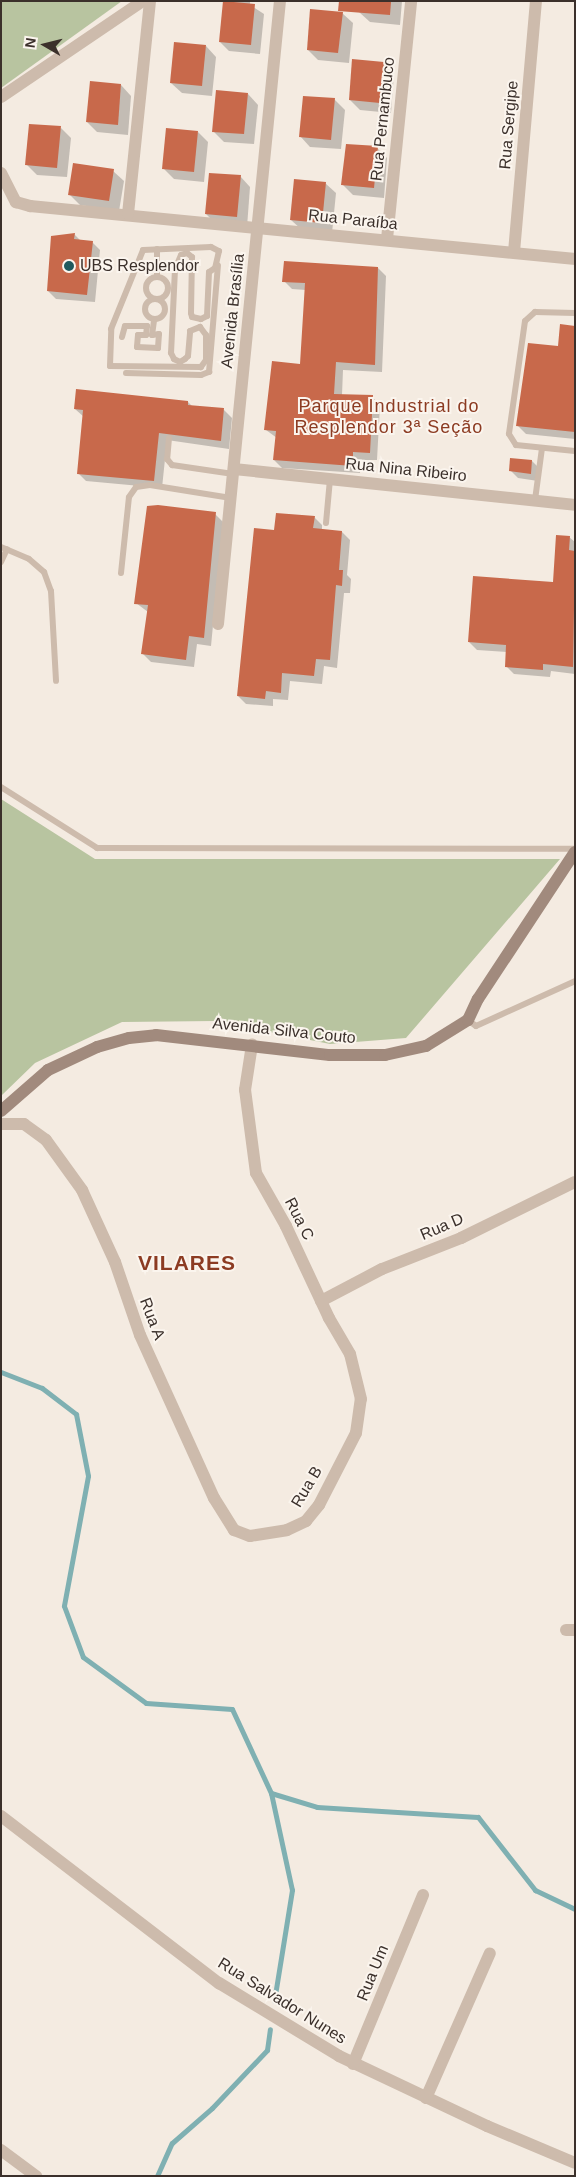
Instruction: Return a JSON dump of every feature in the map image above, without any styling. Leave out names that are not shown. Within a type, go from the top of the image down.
[{"type":"main road","points":[[468,1020],[478,998],[575,850]]},
{"type":"main road","name":"Avenida Silva Couto","points":[[1,1111],[48,1070],[97,1047],[129,1038],[156,1035],[330,1055],[385,1055],[426,1046],[468,1020]]},
{"type":"street","points":[[1,97],[143,1]]},
{"type":"street","points":[[128,214],[150,1]]},
{"type":"street","name":"Avenida Brasília","points":[[218,624],[280,1]]},
{"type":"street","name":"Rua Pernambuco","points":[[387,239],[411,1]]},
{"type":"street","name":"Rua Sergipe","points":[[514,252],[536,1]]},
{"type":"street","name":"Rua Paraíba","points":[[1,173],[16,202],[575,259]]},
{"type":"street","name":"Rua Nina Ribeiro","points":[[234,472],[330,479],[575,504]]},
{"type":"street","name":"Rua C","points":[[252,1045],[245,1090],[256,1173],[286,1226],[321,1301],[350,1354],[361,1399]]},
{"type":"street","name":"Rua A","points":[[1,1124],[24,1124],[46,1140],[82,1190],[115,1262],[140,1335],[214,1498],[234,1530]]},
{"type":"street","name":"Rua D","points":[[321,1301],[382,1269],[461,1238],[575,1182]]},
{"type":"street","name":"Rua B","points":[[234,1530],[250,1536],[267,1534],[306,1521],[319,1505],[356,1433],[361,1399]]},
{"type":"street","name":"Rua Salvador Nunes","points":[[1,1816],[219,1983],[354,2064],[426,2098],[575,2163]]},
{"type":"street","name":"Rua Um","points":[[354,2064],[423,1895]]},
{"type":"street","points":[[426,2098],[490,1953]]},
{"type":"street","points":[[1,2150],[36,2176]]},
{"type":"lane","points":[[211,247],[219,251],[215,268],[209,272],[207,316],[202,319],[192,317],[191,313],[192,257],[187,253],[181,255],[175,269],[172,352],[174,359],[180,362],[185,359],[188,356],[190,330],[200,327],[206,334],[206,360],[202,367],[110,366],[109,340],[115,314],[143,250],[211,247]]},
{"type":"lane","points":[[157,249],[157,277]]},
{"type":"lane","points":[[126,373],[202,375],[209,372],[219,251]]},
{"type":"lane","points":[[154,320],[159,319],[166,310],[164,305],[156,298],[150,297],[146,287],[152,278],[157,277]]},
{"type":"lane","points":[[154,320],[145,314],[144,308],[150,300],[166,294],[166,283],[157,277]]},
{"type":"lane","points":[[575,313],[535,312],[525,321],[509,434],[516,445],[575,450]]},
{"type":"lane","points":[[122,338],[125,326],[147,326],[146,335],[138,335],[137,347],[158,348],[159,334],[152,334],[154,320]]},
{"type":"lane","points":[[169,438],[167,460],[172,465],[234,472]]},
{"type":"lane","points":[[535,500],[542,448]]},
{"type":"lane","points":[[326,522],[330,479]]},
{"type":"lane","points":[[120,573],[128,497],[136,487],[150,485],[231,498]]},
{"type":"lane","points":[[1,562],[4,548],[29,559],[44,572],[52,591],[56,681]]},
{"type":"lane","points":[[1,787],[97,848],[575,850]]},
{"type":"lane","points":[[468,1020],[476,1026],[575,981]]},
{"type":"green space","points":[[1,1],[122,1],[1,88]]},
{"type":"green space","points":[[1,799],[95,859],[560,859],[406,1038],[330,1044],[215,1021],[122,1022],[35,1063],[1,1096]]},
{"type":"building","points":[[223,1],[255,4],[251,45],[219,42]]},
{"type":"building","points":[[339,1],[391,2],[390,15],[338,11]]},
{"type":"building","points":[[310,9],[343,12],[338,53],[307,50]]},
{"type":"building","points":[[174,42],[206,45],[202,86],[170,83]]},
{"type":"building","points":[[352,59],[384,62],[380,103],[349,100]]},
{"type":"building","points":[[90,81],[121,84],[118,125],[86,122]]},
{"type":"building","points":[[216,90],[248,93],[244,134],[212,132]]},
{"type":"building","points":[[303,96],[335,98],[331,140],[299,137]]},
{"type":"building","points":[[29,124],[61,126],[57,168],[25,165]]},
{"type":"building","points":[[166,128],[198,131],[194,172],[162,169]]},
{"type":"building","points":[[346,144],[378,146],[374,188],[341,185]]},
{"type":"building","points":[[73,163],[114,169],[109,201],[68,195]]},
{"type":"building","points":[[209,173],[241,175],[237,217],[205,214]]},
{"type":"building","points":[[294,179],[326,182],[322,223],[290,220]]},
{"type":"building","name":"UBS Resplendor","points":[[75,233],[74,239],[93,241],[87,295],[47,291],[51,236]]},
{"type":"building","points":[[284,261],[378,267],[375,365],[336,362],[334,394],[373,395],[370,453],[353,452],[353,466],[273,460],[276,431],[264,430],[272,361],[300,364],[305,283],[282,282]]},
{"type":"building","points":[[560,324],[575,326],[575,432],[516,426],[528,343],[558,346]]},
{"type":"building","points":[[76,389],[188,401],[188,405],[224,408],[221,441],[159,433],[154,481],[77,474],[83,410],[74,409]]},
{"type":"building","points":[[510,458],[532,460],[531,474],[509,471]]},
{"type":"building","points":[[158,505],[216,512],[204,638],[189,636],[186,660],[141,654],[148,605],[134,604],[147,506]]},
{"type":"building","points":[[276,513],[315,516],[313,528],[342,531],[339,570],[343,570],[342,586],[336,585],[330,660],[316,659],[314,676],[282,673],[281,693],[266,691],[265,699],[237,696],[254,528],[274,530]]},
{"type":"building","points":[[556,535],[570,536],[569,550],[575,551],[573,667],[543,664],[543,670],[505,667],[506,645],[468,642],[473,576],[553,582]]},
{"type":"waterway","points":[[1,1372],[42,1388],[76,1414],[88,1476],[64,1606],[83,1657],[146,1703],[232,1709],[271,1793],[292,1890],[274,2001]]},
{"type":"waterway","points":[[271,1793],[317,1807],[478,1817],[535,1890],[575,1909]]},
{"type":"waterway","points":[[157,2176],[172,2143],[212,2108],[267,2050],[270,2029]]},
{"type":"place","name":"UBS Resplendor","points":[[69,266]]},
{"type":"district","name":"Parque Industrial do Resplendor 3ª Seção","points":[[389,417]]},
{"type":"district","name":"VILARES","points":[[187,1263]]}]
